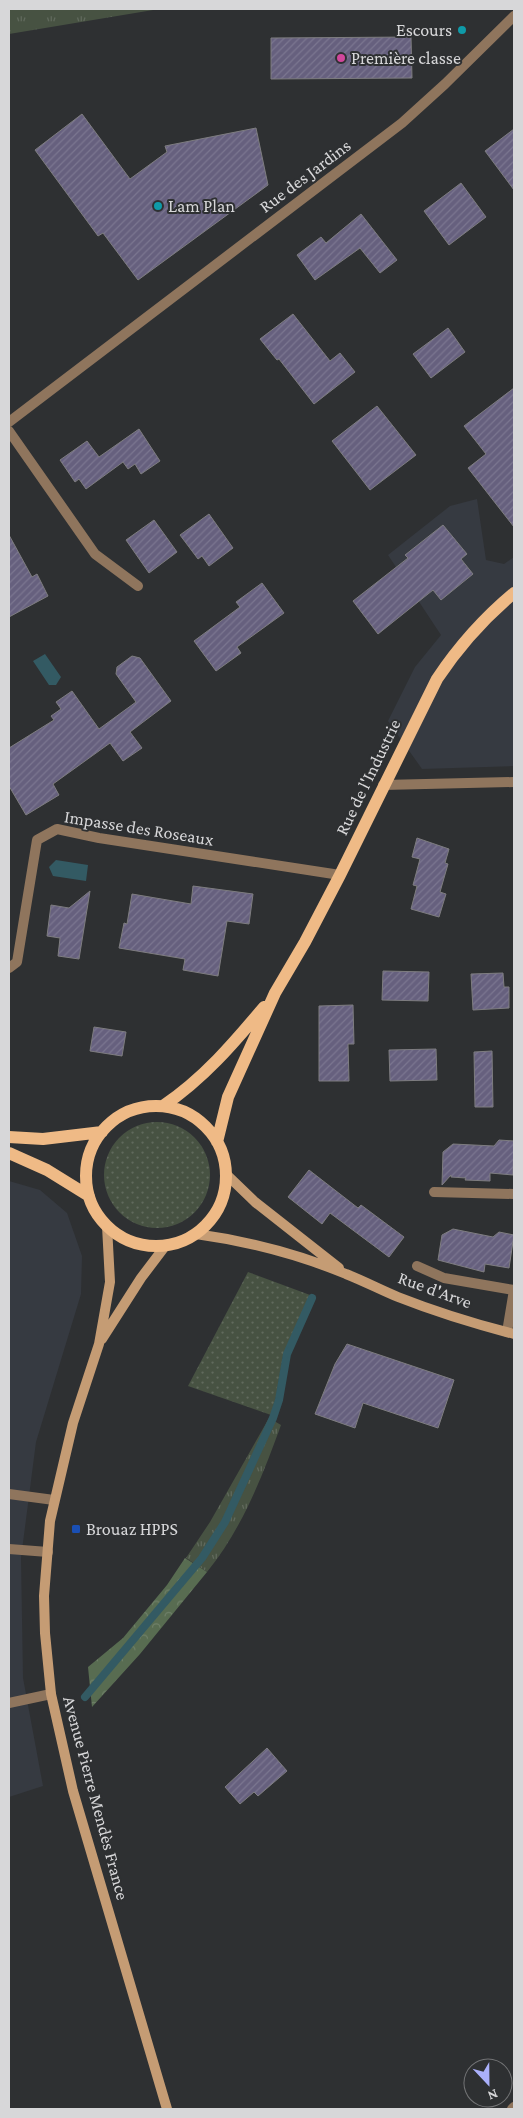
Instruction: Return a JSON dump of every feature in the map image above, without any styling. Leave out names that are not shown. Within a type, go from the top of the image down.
[{"type":"main road","name":"Rue de l'Industrie","points":[[217,1142],[228,1097],[275,993],[305,942],[340,875],[417,716],[451,658],[477,626],[514,592]]},
{"type":"main road","name":"Rue de l'Industrie","points":[[163,1106],[199,1080],[215,1064],[275,993]]},
{"type":"main road","points":[[163,1106],[174,1108],[195,1118],[211,1133],[222,1153],[226,1184],[221,1203],[210,1220],[196,1234],[177,1243],[155,1246],[134,1243],[115,1233],[107,1226],[93,1207],[88,1196],[86,1169],[94,1143],[110,1124],[129,1111],[163,1106]]},
{"type":"main road","points":[[9,1137],[50,1138],[102,1132]]},
{"type":"main road","points":[[9,1153],[47,1170],[88,1196]]},
{"type":"main road","name":"Rue d'Arve","points":[[226,1174],[254,1202],[346,1273]]},
{"type":"main road","name":"Avenue Pierre Mendès France","points":[[107,1226],[110,1282],[99,1344],[73,1422],[54,1500],[44,1614],[51,1694],[74,1791],[167,2109]]},
{"type":"main road","name":"Rue d'Arve","points":[[196,1234],[242,1241],[346,1273],[414,1303],[510,1333]]},
{"type":"main road","name":"Avenue Pierre Mendès France","points":[[99,1344],[141,1278],[166,1245]]},
{"type":"street","name":"Rue des Jardins","points":[[9,422],[395,128],[445,84],[514,16]]},
{"type":"street","points":[[9,431],[95,554],[138,586]]},
{"type":"street","points":[[383,785],[514,782]]},
{"type":"street","name":"Impasse des Roseaux","points":[[9,968],[17,962],[38,840],[57,829],[99,838],[340,875]]},
{"type":"street","points":[[434,1192],[514,1194]]},
{"type":"street","points":[[417,1266],[444,1278],[514,1290],[510,1333]]},
{"type":"street","points":[[9,1494],[54,1500]]},
{"type":"street","points":[[9,1548],[48,1552]]},
{"type":"street","points":[[9,1703],[51,1694]]},
{"type":"shaded area","points":[[477,499],[486,560],[504,564],[514,557],[514,766],[422,769],[388,721],[415,667],[441,635],[388,555],[450,506]]},
{"type":"shaded area","points":[[9,1181],[40,1190],[67,1213],[82,1256],[81,1294],[36,1442],[21,1558],[23,1678],[43,1786],[9,1797]]},
{"type":"green space","points":[[9,9],[159,9],[9,34]]},
{"type":"green space","points":[[157,1122],[177,1126],[194,1138],[206,1155],[210,1175],[206,1195],[194,1212],[177,1224],[157,1228],[137,1224],[120,1212],[108,1195],[104,1175],[108,1155],[120,1138],[137,1126]]},
{"type":"green space","points":[[248,1272],[310,1295],[283,1356],[271,1415],[188,1386]]},
{"type":"green space","points":[[269,1418],[281,1425],[266,1464],[241,1520],[207,1572],[186,1558],[210,1522]]},
{"type":"green space","points":[[185,1558],[207,1572],[140,1654],[92,1707],[88,1667],[123,1638],[167,1585]]},
{"type":"water","points":[[45,654],[61,677],[56,685],[49,685],[33,661]]},
{"type":"water","points":[[56,860],[88,865],[86,881],[53,876],[49,867]]},
{"type":"building","name":"Première classe","points":[[411,37],[412,78],[271,79],[271,38]]},
{"type":"building","name":"Lam Plan","points":[[82,114],[130,179],[167,152],[165,146],[256,128],[268,185],[138,280],[103,233],[98,236],[35,150]]},
{"type":"building","points":[[514,129],[514,190],[485,151]]},
{"type":"building","points":[[461,183],[486,217],[449,245],[424,211]]},
{"type":"building","points":[[361,214],[397,260],[380,273],[360,248],[315,280],[297,255],[321,237],[326,243]]},
{"type":"building","points":[[293,314],[330,361],[340,353],[355,372],[314,404],[279,359],[277,360],[260,339]]},
{"type":"building","points":[[448,328],[465,352],[431,378],[413,354]]},
{"type":"building","points":[[514,388],[514,527],[468,468],[486,454],[464,426]]},
{"type":"building","points":[[377,406],[416,455],[370,490],[332,441]]},
{"type":"building","points":[[139,429],[160,461],[141,474],[135,464],[128,469],[123,462],[86,489],[79,479],[75,482],[60,460],[87,441],[99,457]]},
{"type":"building","points":[[209,514],[233,548],[209,566],[202,556],[198,559],[180,535]]},
{"type":"building","points":[[154,520],[177,552],[149,573],[126,540]]},
{"type":"building","points":[[443,525],[467,554],[461,559],[473,574],[441,600],[433,590],[378,634],[353,601],[408,558],[405,555]]},
{"type":"building","points":[[9,535],[32,577],[37,574],[48,596],[9,617]]},
{"type":"building","points":[[262,583],[284,613],[237,647],[241,653],[216,671],[194,641],[240,607],[236,602]]},
{"type":"building","points":[[132,656],[140,658],[171,701],[130,732],[142,748],[123,761],[110,743],[53,784],[59,795],[26,815],[9,786],[9,748],[54,720],[51,716],[61,709],[56,702],[72,691],[99,729],[136,702],[116,674],[117,667]]},
{"type":"building","points":[[417,838],[449,849],[445,863],[448,864],[440,892],[446,894],[439,917],[411,909],[417,886],[413,885],[420,859],[412,857]]},
{"type":"building","points":[[193,886],[253,894],[249,924],[227,921],[218,976],[183,970],[185,959],[119,948],[124,923],[127,924],[132,894],[191,904]]},
{"type":"building","points":[[90,891],[79,959],[58,956],[60,938],[47,936],[51,905],[69,908]]},
{"type":"building","points":[[383,971],[429,972],[428,1001],[382,1000]]},
{"type":"building","points":[[503,973],[504,987],[509,987],[509,1008],[473,1010],[471,974]]},
{"type":"building","points":[[353,1005],[354,1044],[348,1044],[349,1081],[319,1081],[319,1006]]},
{"type":"building","points":[[94,1027],[126,1032],[122,1056],[90,1051]]},
{"type":"building","points":[[436,1049],[437,1080],[390,1081],[389,1050]]},
{"type":"building","points":[[492,1051],[493,1107],[475,1107],[474,1052]]},
{"type":"building","points":[[499,1140],[514,1141],[513,1175],[490,1173],[490,1181],[465,1180],[466,1178],[451,1177],[451,1175],[442,1185],[443,1152],[453,1144],[494,1146]]},
{"type":"building","points":[[309,1170],[358,1208],[361,1205],[404,1237],[389,1257],[330,1213],[322,1224],[288,1197]]},
{"type":"building","points":[[453,1229],[493,1237],[499,1232],[514,1235],[509,1268],[485,1264],[484,1272],[438,1260],[442,1235]]},
{"type":"building","points":[[347,1344],[454,1380],[438,1428],[363,1403],[355,1428],[315,1414],[335,1364]]},
{"type":"building","points":[[267,1748],[287,1771],[258,1796],[254,1792],[240,1804],[225,1787]]},
{"type":"waterway","points":[[85,1697],[202,1558],[225,1522],[273,1418],[279,1400],[287,1354],[312,1298]]},
{"type":"place","name":"Escours","points":[[462,30]]},
{"type":"place","name":"Première classe","points":[[341,58]]},
{"type":"place","name":"Lam Plan","points":[[158,206]]},
{"type":"place","name":"Brouaz HPPS","points":[[76,1529]]}]
